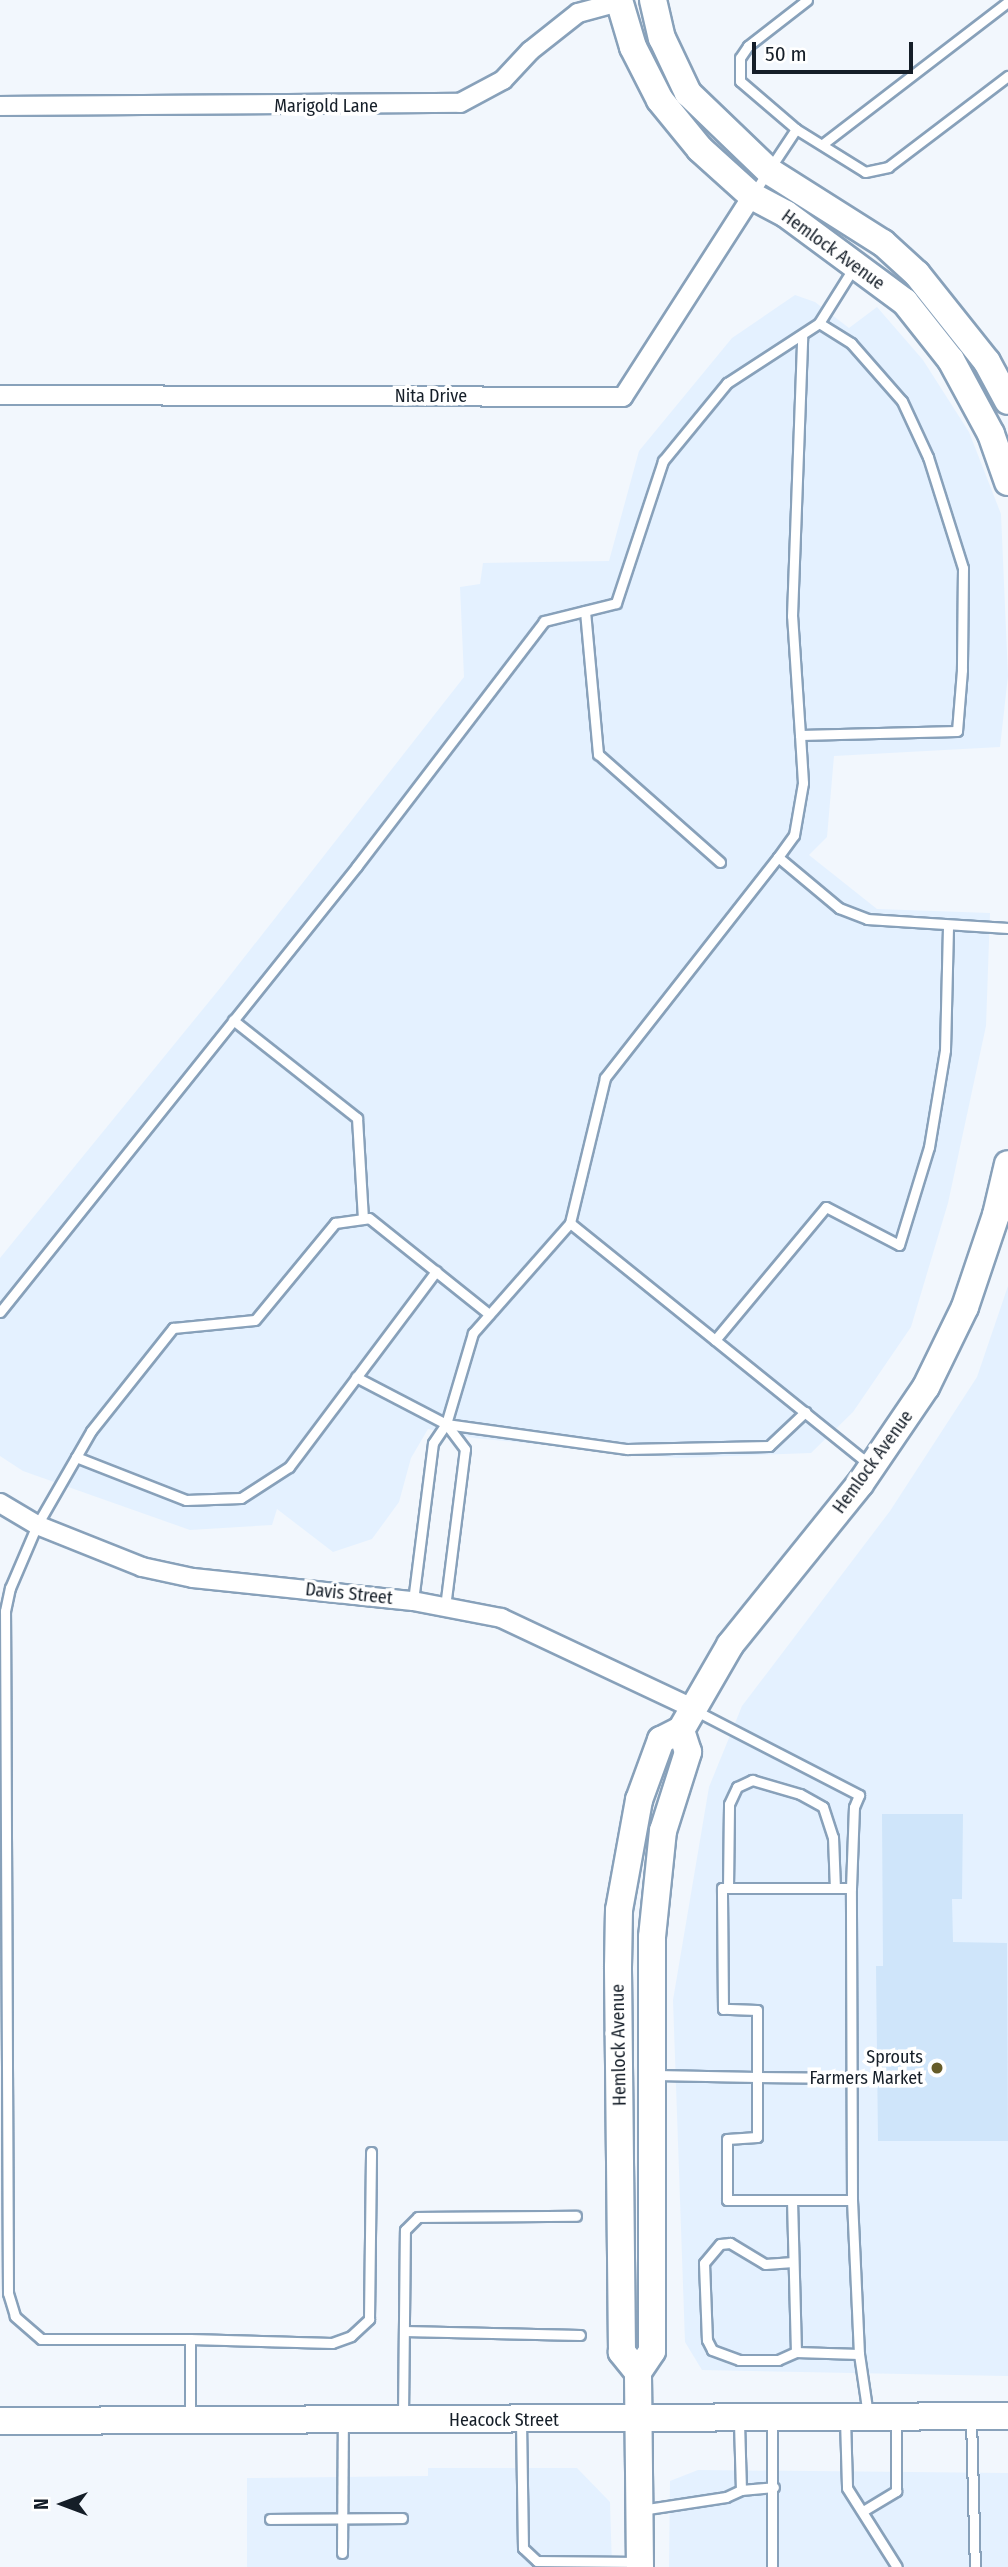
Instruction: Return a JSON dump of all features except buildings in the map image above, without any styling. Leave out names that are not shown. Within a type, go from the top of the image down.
[{"type":"street","name":"Hemlock Avenue","points":[[653,0],[662,38],[688,93],[769,171],[883,243],[917,274],[986,362],[1008,401]]},
{"type":"street","name":"Hemlock Avenue","points":[[619,1],[634,47],[660,100],[700,149],[752,196],[786,214],[905,302],[951,360],[992,434],[1008,482]]},
{"type":"street","name":"Marigold Lane","points":[[0,106],[460,103],[503,80],[530,51],[578,13],[619,1]]},
{"type":"street","name":"Nita Drive","points":[[0,395],[623,397],[752,196]]},
{"type":"street","name":"Hemlock Avenue","points":[[638,2372],[622,2352],[619,1910],[639,1800],[661,1740],[687,1719],[730,1645],[872,1467],[926,1387],[965,1307],[996,1215],[1008,1164]]},
{"type":"street","name":"Davis Street","points":[[0,1503],[37,1525],[142,1567],[193,1578],[413,1601],[501,1618],[687,1719]]},
{"type":"street","name":"Hemlock Avenue","points":[[640,2564],[638,2372],[652,2351],[651,2074],[655,1880],[663,1831],[688,1752],[687,1719]]},
{"type":"street","name":"Heacock Street","points":[[0,2421],[1008,2416]]},
{"type":"lane","points":[[807,0],[748,46],[737,68],[740,81],[753,96],[796,129],[824,143],[854,167],[877,173],[1008,76]]},
{"type":"lane","points":[[824,143],[1008,2]]},
{"type":"lane","points":[[752,196],[796,129]]},
{"type":"lane","points":[[0,1312],[233,1020],[544,621],[616,603],[663,461],[727,383],[802,337],[818,323],[856,264]]},
{"type":"lane","points":[[800,735],[957,731],[962,670],[963,568],[928,457],[902,401],[851,343],[818,323]]},
{"type":"lane","points":[[413,1601],[433,1443],[446,1424],[473,1333],[570,1223],[605,1078],[794,835],[803,783],[792,616],[802,337]]},
{"type":"lane","points":[[585,611],[598,754],[720,862]]},
{"type":"lane","points":[[778,857],[839,908],[867,919],[1008,928]]},
{"type":"lane","points":[[715,1340],[826,1208],[899,1245],[929,1147],[943,1063],[948,925]]},
{"type":"lane","points":[[233,1020],[357,1118],[363,1219]]},
{"type":"lane","points":[[372,2152],[369,2319],[351,2336],[332,2343],[40,2339],[15,2316],[8,2293],[5,1611],[19,1561],[76,1457],[173,1328],[255,1320],[335,1223],[369,1218],[489,1314]]},
{"type":"lane","points":[[570,1223],[872,1467]]},
{"type":"lane","points":[[76,1457],[186,1500],[241,1498],[289,1467],[436,1272]]},
{"type":"lane","points":[[356,1377],[446,1424],[627,1449],[769,1446],[805,1412]]},
{"type":"lane","points":[[445,1607],[465,1449],[446,1424]]},
{"type":"lane","points":[[687,1719],[859,1795],[854,1807],[851,1888],[852,2200],[859,2354],[856,2417],[847,2488],[897,2567]]},
{"type":"lane","points":[[728,1888],[729,1804],[737,1787],[752,1780],[800,1794],[823,1807],[834,1837],[835,1888]]},
{"type":"lane","points":[[851,1888],[722,1888],[723,2009],[757,2010],[757,2137],[727,2139],[727,2200],[852,2200]]},
{"type":"lane","points":[[651,2074],[853,2078]]},
{"type":"lane","points":[[792,2200],[796,2352]]},
{"type":"lane","points":[[404,2420],[405,2230],[418,2217],[576,2216]]},
{"type":"lane","points":[[793,2262],[765,2264],[730,2243],[720,2244],[704,2263],[707,2340],[712,2350],[739,2360],[778,2360],[796,2352],[859,2354]]},
{"type":"lane","points":[[404,2331],[580,2335]]},
{"type":"lane","points":[[190,2339],[190,2420]]},
{"type":"lane","points":[[971,2416],[975,2567]]},
{"type":"lane","points":[[863,2511],[897,2491],[896,2417]]},
{"type":"lane","points":[[739,2418],[741,2490]]},
{"type":"lane","points":[[772,2418],[772,2567]]},
{"type":"lane","points":[[521,2419],[523,2548],[537,2561],[640,2564]]},
{"type":"lane","points":[[342,2553],[343,2420]]},
{"type":"lane","points":[[639,2511],[716,2499],[741,2490],[774,2487]]},
{"type":"lane","points":[[270,2518],[402,2518]]},
{"type":"shaded area","points":[[795,295],[815,302],[849,328],[877,307],[923,360],[969,432],[1001,514],[1008,676],[1000,747],[834,756],[827,837],[809,855],[877,909],[990,913],[986,1026],[948,1203],[911,1327],[853,1412],[811,1453],[678,1458],[474,1438],[428,1429],[411,1458],[399,1502],[372,1539],[333,1552],[277,1509],[272,1525],[190,1530],[23,1471],[0,1456],[0,1258],[221,987],[464,677],[460,587],[480,584],[483,563],[609,561],[639,451],[732,338]]},
{"type":"shaded area","points":[[1008,1286],[1008,2376],[702,2370],[685,2342],[673,2000],[709,1787],[742,1706],[890,1511],[977,1377]]},
{"type":"shaded area","points":[[428,2468],[577,2468],[610,2502],[612,2567],[247,2567],[247,2478],[428,2476]]},
{"type":"shaded area","points":[[698,2470],[1008,2473],[1008,2567],[669,2567],[670,2481]]},
{"type":"place","name":"Sprouts Farmers Market","points":[[937,2068]]}]
